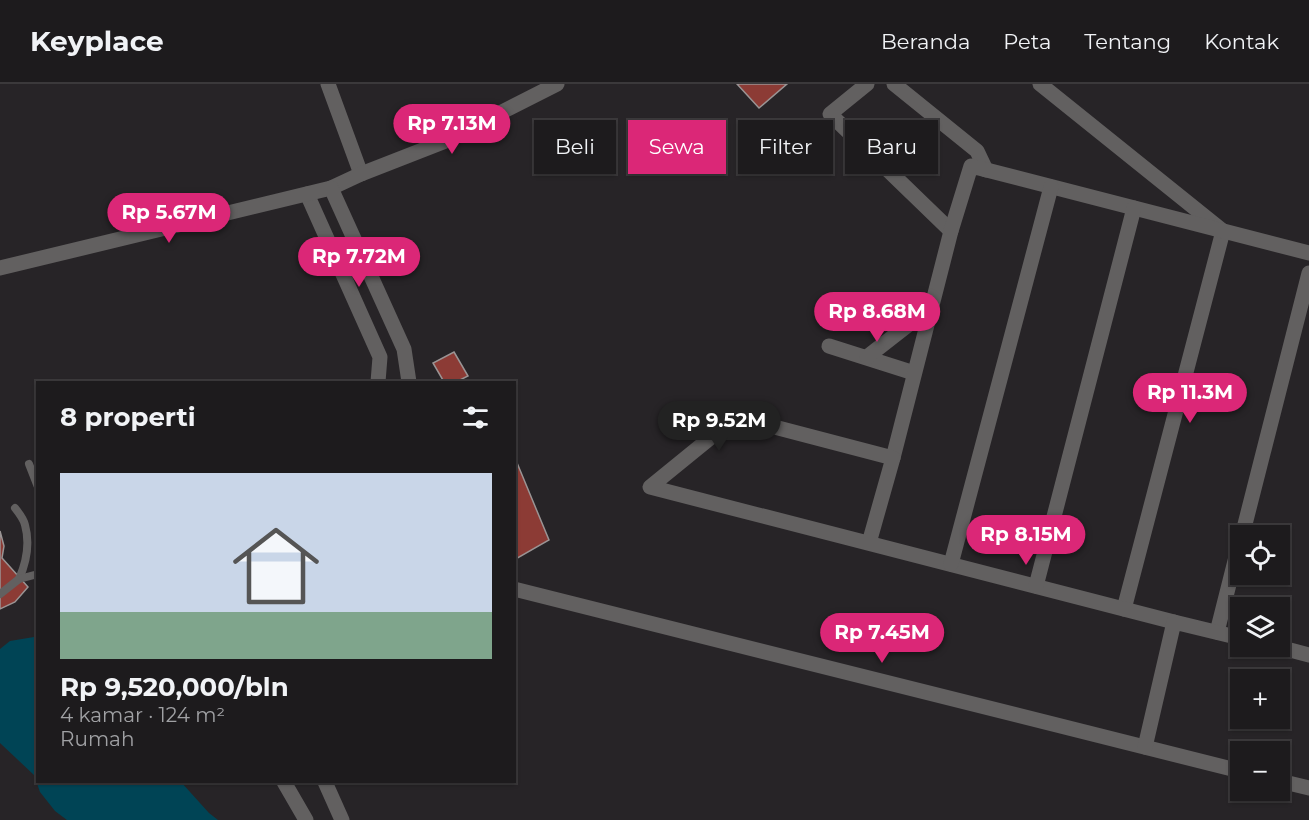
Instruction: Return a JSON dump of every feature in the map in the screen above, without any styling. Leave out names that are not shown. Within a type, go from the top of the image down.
[{"type":"street","points":[[328,84],[361,174]]},
{"type":"street","points":[[0,268],[331,188],[443,142],[556,84]]},
{"type":"street","points":[[867,84],[830,114],[951,231]]},
{"type":"street","points":[[894,84],[976,151],[986,170]]},
{"type":"street","points":[[1040,84],[1223,231]]},
{"type":"street","points":[[869,543],[951,231],[971,166],[1309,253]]},
{"type":"street","points":[[951,564],[1051,187]]},
{"type":"street","points":[[331,188],[404,349],[409,381]]},
{"type":"street","points":[[307,194],[380,357],[378,381]]},
{"type":"street","points":[[1036,586],[1134,208]]},
{"type":"street","points":[[1124,609],[1223,231]]},
{"type":"street","points":[[1245,525],[1309,273]]},
{"type":"street","points":[[867,357],[931,307]]},
{"type":"street","points":[[829,346],[914,373]]},
{"type":"street","points":[[893,458],[736,417],[650,487],[1230,635]]},
{"type":"street","points":[[1217,632],[1230,581]]},
{"type":"street","points":[[516,589],[1230,768]]},
{"type":"street","points":[[1145,747],[1174,622]]},
{"type":"street","points":[[1290,650],[1309,655]]},
{"type":"street","points":[[285,783],[306,820]]},
{"type":"street","points":[[324,783],[342,820]]},
{"type":"street","points":[[1290,783],[1309,788]]},
{"type":"lane","points":[[28,464],[36,482]]},
{"type":"lane","points":[[15,508],[25,525],[27,545],[26,563],[20,579]]},
{"type":"lane","points":[[0,594],[20,579],[36,575]]},
{"type":"water","points":[[36,638],[36,781],[34,775],[0,743],[0,649],[10,641]]},
{"type":"water","points":[[37,783],[182,783],[218,820],[67,820],[55,811],[40,792]]},
{"type":"building","points":[[737,84],[787,84],[759,108]]},
{"type":"building","points":[[454,352],[468,376],[458,381],[443,381],[433,363]]},
{"type":"building","points":[[516,460],[549,540],[516,559]]},
{"type":"building","points":[[0,531],[4,546],[2,558],[28,587],[15,602],[0,609]]}]
